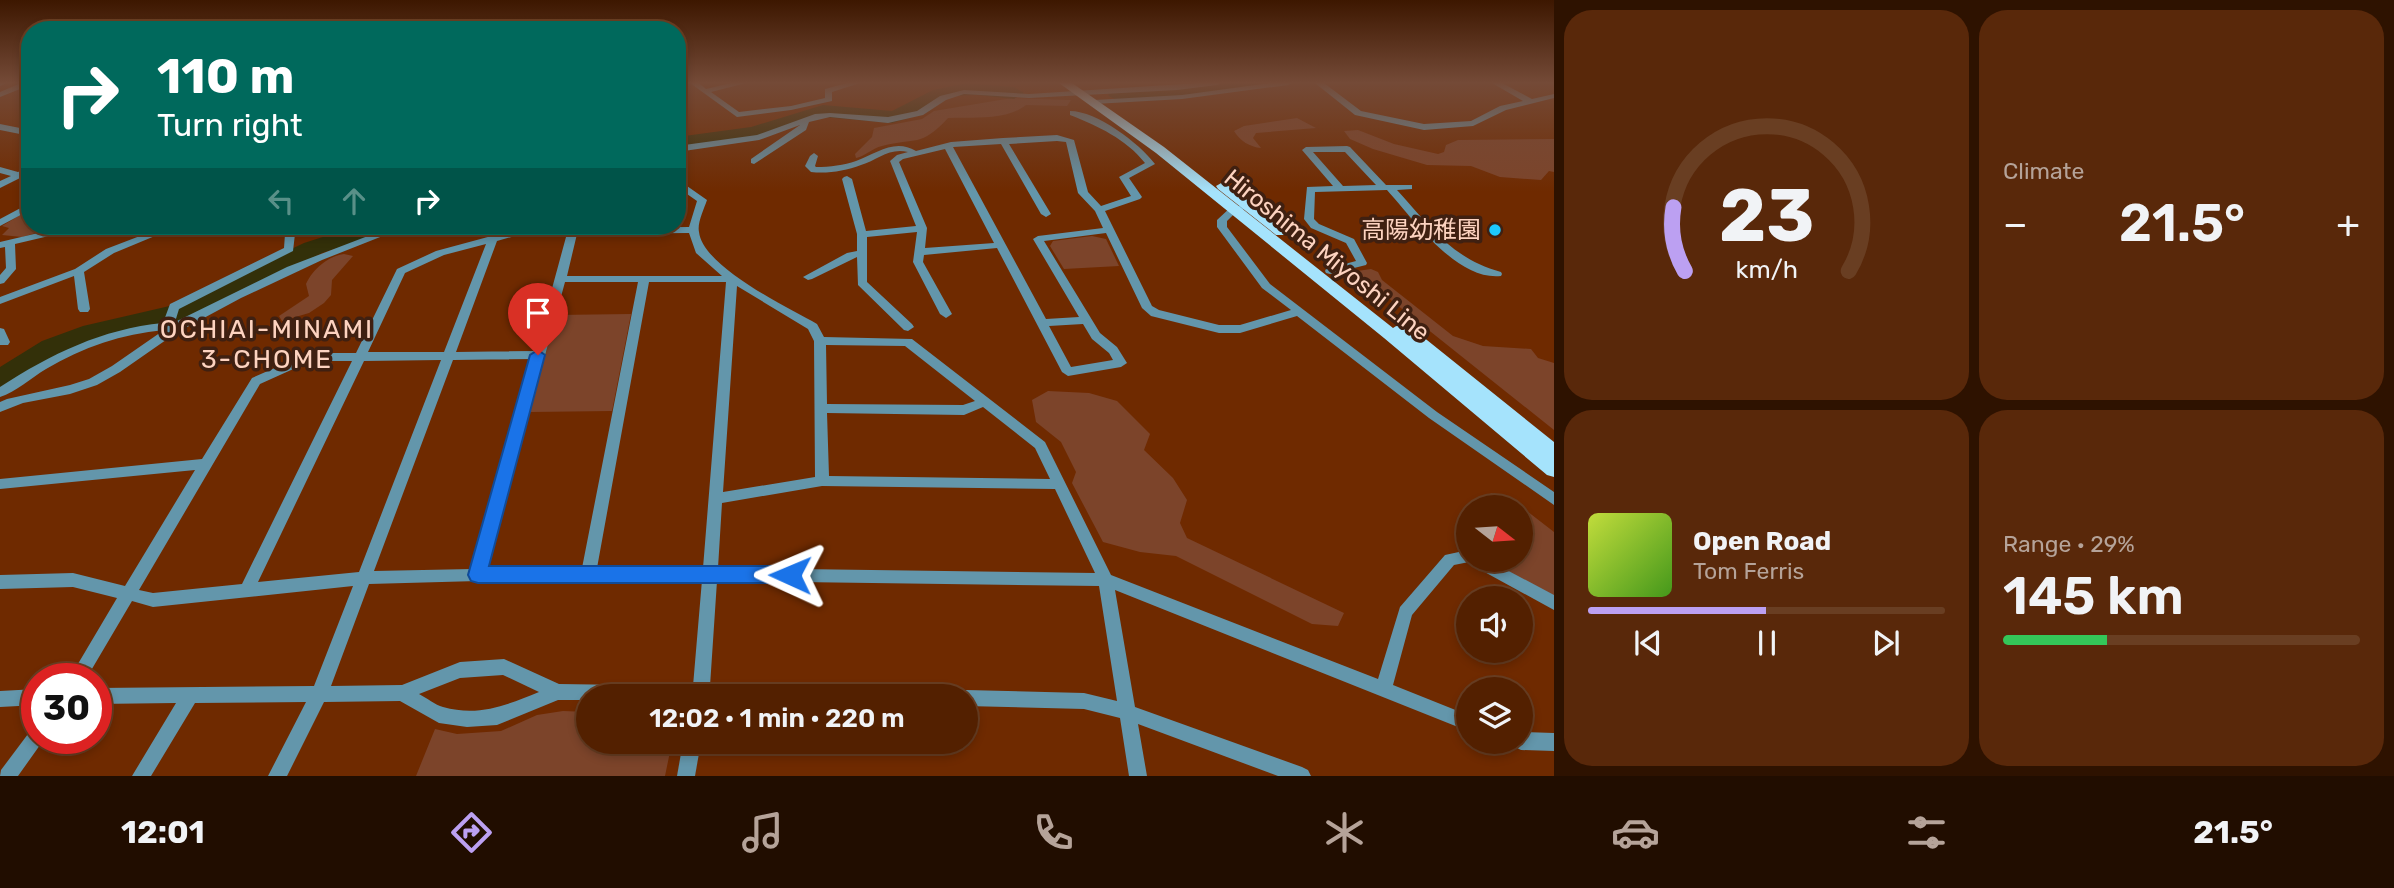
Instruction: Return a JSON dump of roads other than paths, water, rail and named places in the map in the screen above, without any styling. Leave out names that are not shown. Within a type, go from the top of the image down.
[{"type":"main road","name":"Hiroshima Miyoshi Line","points":[[1122,119],[1160,150],[1330,271],[1554,452]]},
{"type":"main road","name":"Hiroshima Miyoshi Line","points":[[1123,119],[1241,208],[1554,470]]},
{"type":"street","points":[[686,148],[759,137],[793,119]]},
{"type":"street","points":[[754,161],[803,128],[800,119]]},
{"type":"street","points":[[854,119],[892,119]]},
{"type":"street","points":[[1090,119],[1143,153],[1150,164],[1124,177],[1137,197],[1099,210]]},
{"type":"street","points":[[1387,119],[1424,127],[1473,123],[1481,119]]},
{"type":"street","points":[[0,127],[21,131]]},
{"type":"street","points":[[946,314],[918,262],[922,228],[894,161],[948,146],[1057,138],[1070,140],[1083,193],[1099,210],[1148,308],[1155,313],[1219,329],[1240,329],[1298,312]]},
{"type":"street","points":[[1003,142],[1046,215]]},
{"type":"street","points":[[948,146],[1068,372],[1121,363],[1113,351],[1096,336],[1038,239],[1109,230]]},
{"type":"street","points":[[814,156],[810,166],[814,170],[825,171],[869,159],[889,148],[909,149],[915,153]]},
{"type":"street","points":[[1340,188],[1306,150],[1347,149],[1450,254],[1478,271],[1497,274]]},
{"type":"street","points":[[1143,153],[1160,150]]},
{"type":"street","points":[[0,170],[21,175]]},
{"type":"street","points":[[0,186],[21,178]]},
{"type":"street","points":[[847,179],[862,234],[862,283],[908,327]]},
{"type":"street","points":[[1330,271],[1362,263],[1350,241],[1315,226],[1309,219],[1310,189],[1409,187]]},
{"type":"street","points":[[686,188],[702,200],[693,230],[701,251],[732,279],[813,327],[820,341],[822,481]]},
{"type":"street","points":[[1241,208],[1222,220],[1223,227],[1266,286],[1433,415],[1554,499]]},
{"type":"street","points":[[0,223],[21,211]]},
{"type":"street","points":[[862,234],[922,228]]},
{"type":"street","points":[[686,230],[693,230]]},
{"type":"street","points":[[0,281],[11,269],[5,244],[42,235]]},
{"type":"street","points":[[0,300],[79,271],[110,251],[151,235]]},
{"type":"street","points":[[0,407],[32,395],[79,388],[96,381],[173,320],[174,307],[289,249],[290,235]]},
{"type":"street","points":[[0,393],[53,358],[84,343],[173,320],[336,248],[376,235]]},
{"type":"street","points":[[247,590],[401,271],[440,253],[504,235]]},
{"type":"street","points":[[478,575],[572,235]]},
{"type":"street","points":[[277,776],[320,693],[493,238]]},
{"type":"street","points":[[919,252],[1002,246]]},
{"type":"street","points":[[808,277],[851,255],[862,253]]},
{"type":"street","points":[[79,271],[84,309]]},
{"type":"street","points":[[561,279],[732,279]]},
{"type":"street","points":[[589,573],[644,279]]},
{"type":"street","points":[[703,684],[732,279]]},
{"type":"street","points":[[1042,323],[1087,320]]},
{"type":"street","points":[[820,341],[908,342],[1040,445],[1107,580],[1138,776]]},
{"type":"street","points":[[87,663],[256,381],[309,357],[538,355]]},
{"type":"street","points":[[822,408],[964,410],[983,402]]},
{"type":"street","points":[[0,484],[205,464]]},
{"type":"street","points":[[716,499],[822,481],[1059,484]]},
{"type":"street","points":[[1383,691],[1405,612],[1450,559],[1456,558]]},
{"type":"street","points":[[1497,572],[1554,603]]},
{"type":"street","points":[[0,582],[73,580],[153,600],[363,578],[478,575],[711,573],[1107,580],[1456,718]]},
{"type":"street","points":[[112,696],[402,693],[460,670],[504,667],[558,692]]},
{"type":"street","points":[[402,693],[439,715],[467,719],[497,717],[558,692],[576,692]]},
{"type":"street","points":[[141,776],[190,696]]},
{"type":"street","points":[[0,699],[21,698]]},
{"type":"street","points":[[978,698],[1084,701],[1127,712],[1303,776]]},
{"type":"street","points":[[1533,741],[1554,742]]},
{"type":"street","points":[[7,776],[24,754]]},
{"type":"street","points":[[686,776],[690,754]]},
{"type":"waterway","points":[[686,142],[751,133],[793,119]]},
{"type":"waterway","points":[[0,381],[52,348],[93,332],[126,327],[184,311],[313,248],[353,235]]},
{"type":"place","name":"高陽幼稚園","points":[[1495,230]]},
{"type":"district","name":"OCHIAI-MINAMI 3-CHOME","points":[[267,344]]}]
